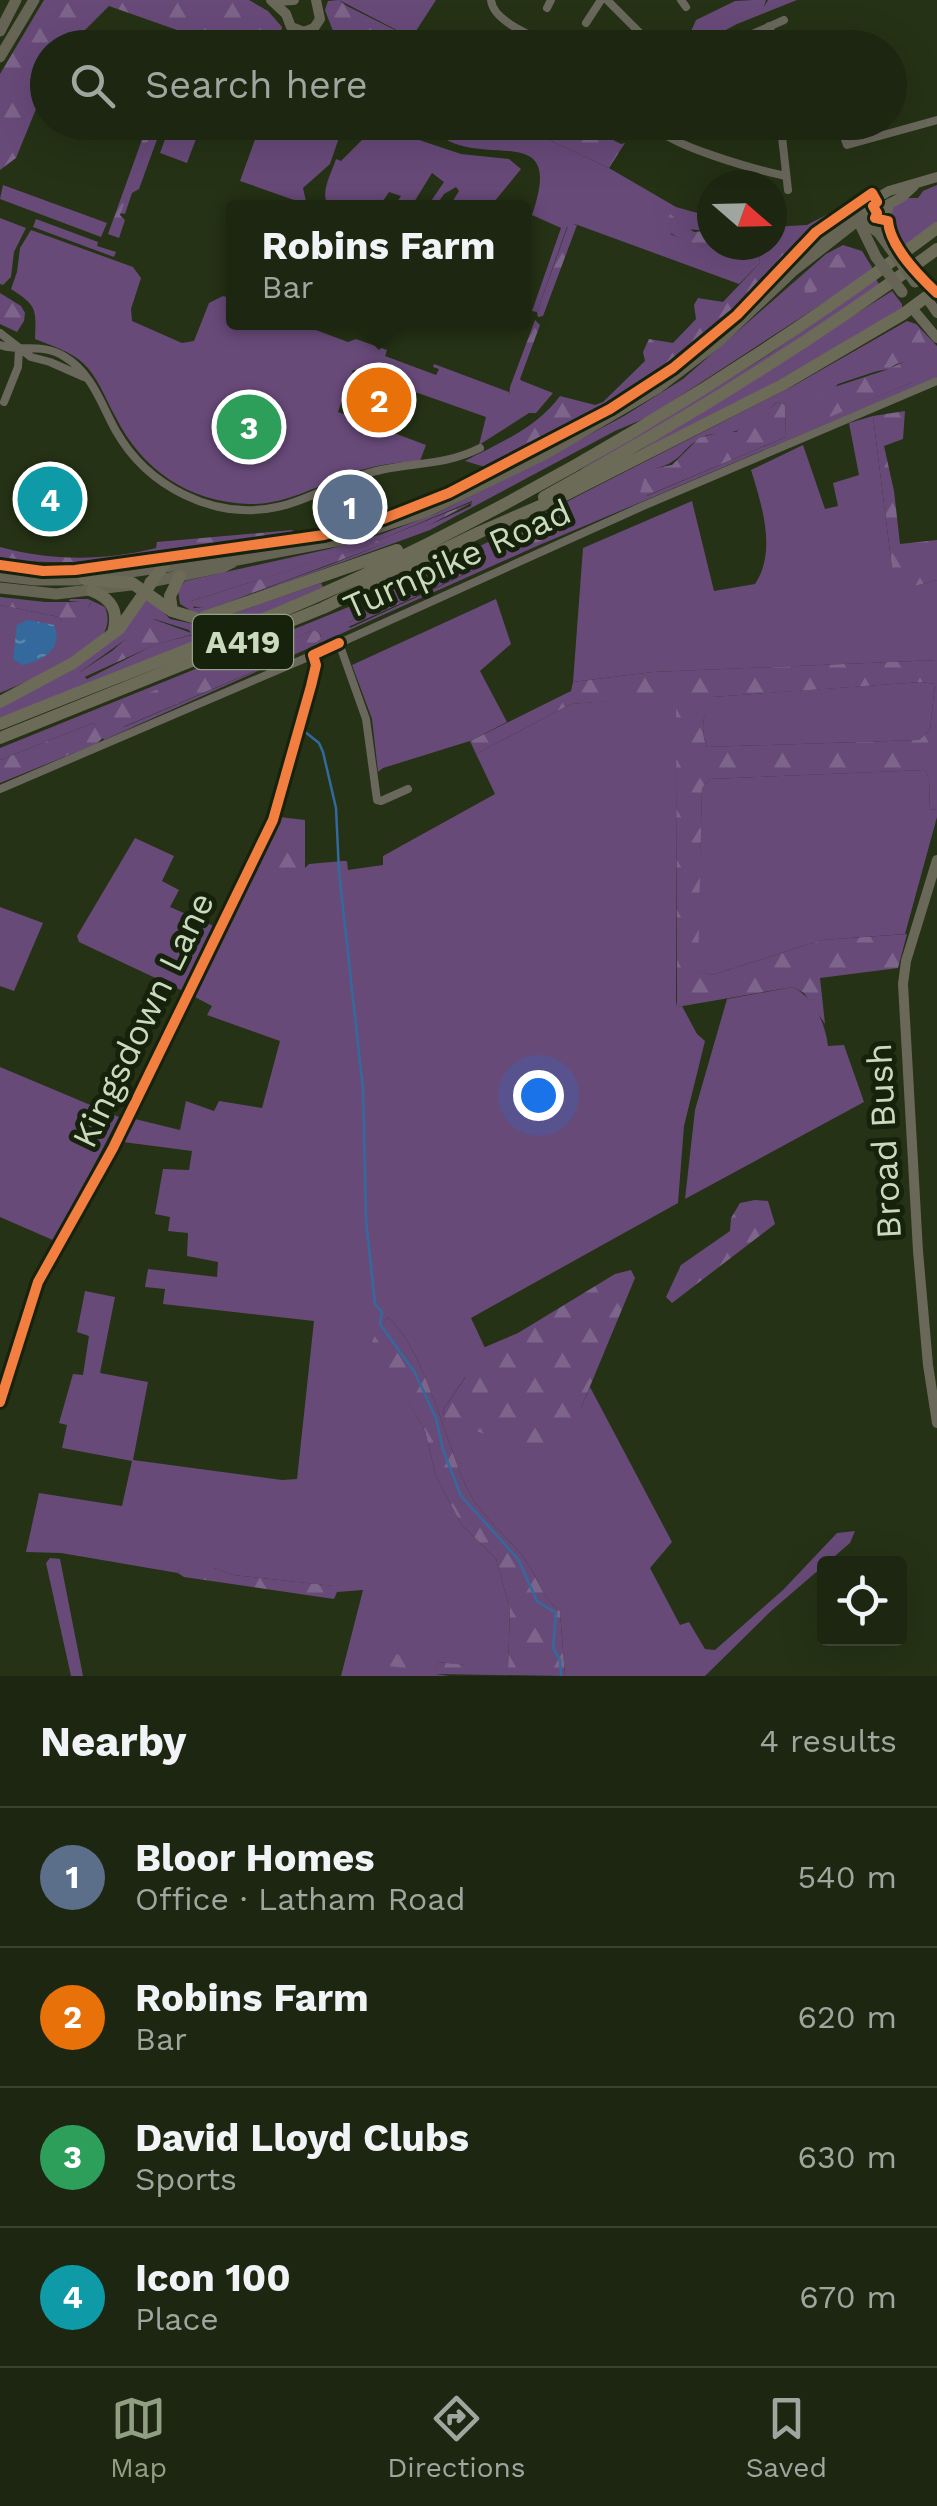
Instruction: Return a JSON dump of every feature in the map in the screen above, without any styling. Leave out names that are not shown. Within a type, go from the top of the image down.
[{"type":"highway","name":"A419","points":[[0,724],[266,618],[474,527],[705,388],[937,228]]},
{"type":"highway","name":"A419","points":[[0,738],[308,615],[668,428],[800,344],[937,249]]},
{"type":"highway","points":[[912,308],[932,293]]},
{"type":"highway","name":"A419","points":[[172,612],[193,619],[212,616],[564,496],[782,385],[912,308]]},
{"type":"highway","points":[[0,702],[72,664],[112,634],[128,620],[145,585],[163,566]]},
{"type":"highway","points":[[172,612],[170,596],[180,576]]},
{"type":"highway","points":[[88,585],[145,585],[172,612]]},
{"type":"highway","points":[[88,585],[114,608],[112,634]]},
{"type":"main road","points":[[0,31],[16,0]]},
{"type":"main road","points":[[0,56],[34,0]]},
{"type":"main road","points":[[272,0],[294,0],[286,14]]},
{"type":"main road","points":[[272,0],[295,30]]},
{"type":"main road","points":[[311,30],[320,18],[314,1]]},
{"type":"main road","points":[[0,588],[38,593],[163,566],[237,560],[341,540],[401,522],[463,496],[532,461],[670,380],[889,190],[937,177]]},
{"type":"main road","points":[[793,271],[814,245],[914,185]]},
{"type":"main road","points":[[880,233],[890,202]]},
{"type":"main road","points":[[858,216],[880,233],[915,282],[932,293],[937,313]]},
{"type":"main road","points":[[858,216],[874,253],[937,338]]},
{"type":"main road","points":[[838,236],[858,239],[874,253]]},
{"type":"main road","points":[[145,585],[223,567],[237,560]]},
{"type":"main road","points":[[0,576],[88,585]]},
{"type":"main road","name":"Broad Bush","points":[[937,860],[902,984],[912,1163],[937,1424]]},
{"type":"street","points":[[491,0],[492,9],[500,17],[524,30]]},
{"type":"street","points":[[586,23],[602,0],[636,30]]},
{"type":"street","points":[[643,30],[648,20]]},
{"type":"street","points":[[760,30],[784,20]]},
{"type":"street","points":[[769,26],[770,30]]},
{"type":"street","points":[[907,128],[937,120]]},
{"type":"street","points":[[677,140],[720,158],[764,170]]},
{"type":"street","points":[[782,140],[785,170]]},
{"type":"street","points":[[787,183],[788,190]]},
{"type":"street","points":[[0,332],[31,357],[84,377],[123,442],[146,470],[174,490],[220,507],[251,510],[281,506],[372,471],[444,463],[480,448]]},
{"type":"street","points":[[0,345],[20,348]]},
{"type":"street","points":[[4,402],[18,367],[20,348]]},
{"type":"street","name":"Turnpike Road","points":[[0,789],[313,655],[642,506],[937,382]]},
{"type":"street","points":[[339,643],[366,719],[374,793],[381,801],[408,788]]},
{"type":"street","name":"Kingsdown Lane","points":[[0,1402],[26,1312],[44,1268],[113,1148],[273,820],[311,686],[316,665],[313,655]]},
{"type":"green space","points":[[44,0],[249,0],[268,11],[282,27],[177,30],[109,6],[85,30],[30,30],[30,124],[16,158],[0,170],[0,74]]},
{"type":"green space","points":[[339,0],[436,0],[417,30],[396,30]]},
{"type":"green space","points":[[339,0],[395,30],[333,30],[325,10],[328,1]]},
{"type":"green space","points":[[766,0],[764,7],[768,0],[797,0],[726,30],[692,30],[696,20],[735,1]]},
{"type":"green space","points":[[142,140],[149,140],[120,215],[125,220],[119,238],[108,234]]},
{"type":"green space","points":[[148,140],[157,140],[139,189],[132,193],[125,214],[120,213]]},
{"type":"green space","points":[[165,140],[196,140],[187,163],[160,153]]},
{"type":"green space","points":[[255,140],[338,140],[330,164],[303,188],[306,200],[294,200],[240,181]]},
{"type":"green space","points":[[419,140],[461,154],[509,159],[521,169],[496,200],[453,200],[459,191],[456,187],[440,200],[432,200],[444,182],[432,173],[415,200],[398,200],[401,196],[389,192],[384,200],[326,200],[336,159],[341,161],[361,141]]},
{"type":"green space","points":[[448,140],[549,140],[609,168],[676,207],[697,213],[697,230],[670,234],[697,245],[697,260],[760,263],[739,284],[575,224],[567,227],[537,312],[532,311],[561,228],[532,215],[539,188],[534,160],[510,151],[477,149]]},
{"type":"green space","points":[[549,140],[625,143],[609,168]]},
{"type":"green space","points":[[3,185],[107,223],[101,237],[0,199]]},
{"type":"green space","points":[[937,185],[937,222],[904,246],[891,232],[887,217],[894,206],[907,198],[918,198]]},
{"type":"green space","points":[[834,211],[787,255],[787,226],[807,225]]},
{"type":"green space","points":[[670,214],[697,232],[697,245],[672,234],[664,228]]},
{"type":"green space","points":[[0,218],[26,228],[14,252],[11,277],[3,285],[0,284]]},
{"type":"green space","points":[[36,219],[98,242],[97,246],[116,252],[114,257],[33,227]]},
{"type":"green space","points":[[569,223],[577,225],[543,316],[538,317],[537,312]]},
{"type":"green space","points":[[31,230],[133,267],[141,278],[131,309],[132,321],[182,343],[194,341],[209,303],[223,296],[226,330],[316,330],[387,350],[385,356],[436,375],[439,369],[434,364],[509,392],[509,396],[520,380],[553,393],[536,413],[529,413],[479,445],[486,417],[353,370],[338,412],[426,445],[420,461],[360,470],[276,501],[249,504],[206,497],[169,480],[139,452],[83,363],[35,339],[34,310],[11,289],[20,248]]},
{"type":"green space","points":[[843,245],[862,251],[871,272],[648,417],[430,530],[205,612],[195,613],[180,604],[178,591],[185,581],[382,534],[435,514],[624,416],[683,379],[826,254]],"holes":[[[472,501],[471,506],[239,599],[194,608],[191,601],[358,549]]]},
{"type":"green space","points":[[841,252],[855,263],[813,293],[805,293],[811,274]]},
{"type":"green space","points":[[760,260],[782,260],[733,315],[580,423],[485,467],[465,461],[529,426],[560,396],[595,405],[603,402],[645,361],[643,352],[649,339],[673,343],[696,319],[694,305],[698,298],[723,302]]},
{"type":"green space","points":[[876,279],[879,284],[770,358],[581,469],[768,355]]},
{"type":"green space","points":[[892,291],[902,309],[770,385],[632,455]]},
{"type":"green space","points":[[0,293],[25,313],[17,332],[0,324]]},
{"type":"green space","points":[[877,308],[881,313],[875,321],[824,353],[816,352],[816,348]]},
{"type":"green space","points":[[535,320],[540,325],[520,379],[526,386],[523,400],[519,401],[509,396],[510,387]]},
{"type":"green space","points":[[907,321],[916,324],[937,346],[937,377],[537,546],[104,740],[93,723],[0,760],[0,748],[437,568],[793,386]],"holes":[[[904,362],[913,382],[796,430],[838,384]],[[778,402],[785,404],[786,437],[647,496],[656,468],[671,463],[706,436],[744,428]],[[469,554],[483,564],[350,628],[347,623],[428,589],[412,584]],[[314,630],[320,633],[321,639],[307,649],[124,727],[100,714]]]},
{"type":"green space","points":[[911,323],[919,329],[926,344],[890,368],[904,362],[913,370],[913,382],[796,431],[795,420],[804,397],[889,369],[855,375],[845,365]]},
{"type":"green space","points":[[778,402],[785,404],[786,437],[646,496],[640,493],[644,479],[656,468],[672,465],[699,438],[736,432]]},
{"type":"green space","points":[[905,411],[903,439],[884,446],[900,544],[937,540],[937,580],[915,586],[897,584],[892,568],[873,416]]},
{"type":"green space","points":[[873,416],[892,568],[915,586],[937,580],[937,660],[653,672],[573,682],[583,548],[692,501],[714,591],[755,584],[762,571],[766,543],[763,513],[751,470],[803,445],[825,509],[838,506],[833,483],[859,475],[849,423]]},
{"type":"green space","points":[[631,482],[636,488],[630,499],[588,513],[584,508],[585,501],[612,486]]},
{"type":"green space","points":[[475,501],[416,532],[226,603],[205,608],[190,606],[191,601],[357,549]]},
{"type":"green space","points":[[547,519],[554,535],[508,552],[506,541],[522,528]]},
{"type":"green space","points":[[292,530],[294,535],[148,558],[74,562],[0,559],[0,547],[58,557],[98,557],[156,548],[157,542]]},
{"type":"green space","points":[[475,554],[483,564],[481,567],[346,628],[347,623],[427,590],[411,585]]},
{"type":"green space","points":[[321,583],[323,587],[207,638],[0,719],[0,707],[62,675],[149,597],[170,619],[199,625]],"holes":[[[154,619],[189,630],[192,635],[156,644],[87,679],[80,672]]]},
{"type":"green space","points":[[0,597],[91,602],[68,646],[62,650],[59,617],[0,605]]},
{"type":"green space","points":[[70,599],[88,599],[105,607],[105,631],[73,658],[0,693],[0,605],[59,617],[62,647],[91,603]]},
{"type":"green space","points":[[496,599],[511,644],[480,671],[507,722],[470,741],[378,772],[372,719],[352,665]]},
{"type":"green space","points":[[150,618],[194,634],[157,644],[80,679],[80,672]]},
{"type":"green space","points":[[314,630],[321,639],[307,649],[123,727],[108,728],[101,722],[100,714],[106,709]]},
{"type":"green space","points":[[937,660],[937,810],[930,809],[925,770],[710,779],[702,788],[698,971],[712,975],[822,940],[907,934],[898,968],[820,978],[825,1024],[804,993],[793,987],[677,1007],[676,696],[571,704],[476,754],[470,741],[571,691],[573,682],[653,672]],"holes":[[[935,684],[930,730],[919,740],[707,747],[705,741],[706,708],[712,697]]]},
{"type":"green space","points":[[935,684],[930,730],[919,740],[707,747],[705,741],[703,722],[711,697]]},
{"type":"green space","points":[[677,695],[676,1001],[705,1041],[684,1126],[678,1203],[471,1318],[485,1348],[443,1410],[445,1421],[464,1427],[581,1408],[590,1387],[672,1542],[650,1568],[680,1625],[689,1622],[705,1649],[715,1650],[783,1590],[837,1533],[855,1531],[850,1543],[835,1556],[817,1556],[817,1571],[705,1676],[565,1676],[560,1611],[519,1552],[473,1500],[423,1372],[400,1330],[387,1317],[373,1341],[425,1431],[436,1476],[461,1524],[496,1559],[510,1609],[508,1670],[438,1662],[436,1674],[449,1676],[341,1676],[363,1590],[337,1592],[334,1586],[233,1575],[214,1568],[179,1569],[178,1573],[61,1553],[26,1552],[39,1493],[122,1506],[132,1461],[62,1448],[67,1425],[59,1423],[73,1374],[83,1375],[89,1336],[77,1332],[85,1291],[115,1297],[100,1373],[148,1382],[133,1460],[297,1479],[314,1321],[163,1304],[165,1289],[145,1287],[148,1269],[217,1277],[218,1262],[187,1256],[188,1233],[168,1231],[170,1217],[155,1214],[163,1169],[189,1170],[192,1151],[123,1142],[135,1119],[180,1130],[186,1101],[214,1111],[219,1101],[262,1108],[280,1041],[207,1015],[212,1006],[191,995],[254,868],[305,868],[309,864],[342,861],[347,861],[348,870],[383,865],[383,856],[495,794],[476,754],[571,704]]},
{"type":"green space","points":[[93,723],[104,737],[96,744],[0,783],[0,760]]},
{"type":"green space","points":[[925,770],[930,809],[937,810],[937,817],[905,934],[822,940],[712,975],[697,971],[702,788],[710,779]]},
{"type":"green space","points":[[279,817],[305,820],[305,868],[254,868]]},
{"type":"green space","points":[[135,838],[174,856],[162,881],[179,890],[170,907],[216,927],[183,991],[79,942],[77,936]]},
{"type":"green space","points":[[0,907],[43,923],[14,991],[0,986]]},
{"type":"green space","points":[[793,987],[818,1012],[828,1046],[844,1045],[864,1102],[685,1199],[695,1110],[727,999]]},
{"type":"green space","points":[[0,1067],[119,1117],[55,1241],[0,1217]]},
{"type":"green space","points":[[768,1201],[775,1224],[672,1303],[666,1297],[681,1265],[730,1231],[731,1218],[740,1203]]},
{"type":"green space","points":[[631,1270],[635,1278],[581,1408],[558,1440],[532,1448],[445,1422],[443,1410],[465,1378],[460,1361],[518,1333],[615,1274]]},
{"type":"green space","points":[[387,1317],[400,1330],[423,1372],[473,1500],[519,1552],[560,1611],[565,1676],[436,1674],[437,1662],[508,1669],[510,1609],[496,1559],[461,1524],[436,1476],[425,1431],[372,1341]]},
{"type":"green space","points":[[50,1558],[60,1559],[83,1676],[71,1676],[46,1563]]},
{"type":"green space","points":[[214,1568],[233,1575],[335,1586],[337,1592],[334,1599],[178,1573],[179,1569]]},
{"type":"green space","points":[[359,1648],[420,1658],[419,1670],[360,1662]]},
{"type":"water","points":[[28,620],[54,625],[56,640],[44,657],[22,665],[13,659],[17,625]]},
{"type":"waterway","points":[[304,731],[319,743],[323,752],[336,808],[339,872],[363,1089],[366,1220],[375,1304],[382,1312],[380,1324],[415,1373],[436,1418],[443,1450],[461,1496],[518,1559],[537,1601],[556,1613],[553,1648],[560,1660],[561,1676]]},
{"type":"cycle path","points":[[0,565],[43,571],[75,570],[324,535],[383,519],[449,493],[610,409],[673,368],[737,315],[816,232],[872,193],[877,202],[873,206],[875,218],[888,221],[900,251],[937,293]]},
{"type":"cycle path","points":[[0,1402],[38,1282],[113,1148],[273,820],[311,686],[316,665],[313,655],[339,643]]},
{"type":"place","name":"Robins Farm","points":[[379,400]]},
{"type":"place","name":"David Lloyd Clubs","points":[[249,427]]},
{"type":"place","name":"Icon 100","points":[[50,499]]},
{"type":"place","name":"Bloor Homes","points":[[350,507]]}]
